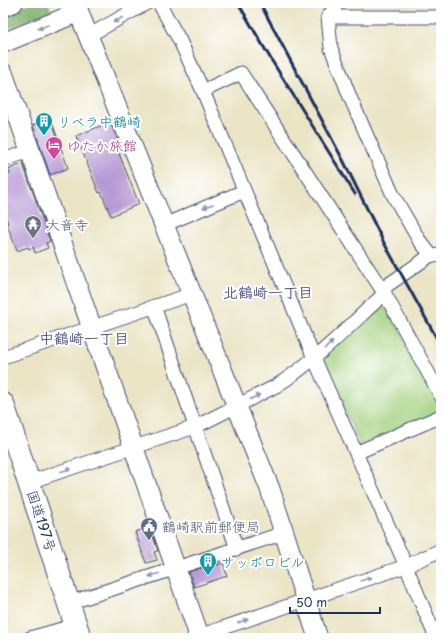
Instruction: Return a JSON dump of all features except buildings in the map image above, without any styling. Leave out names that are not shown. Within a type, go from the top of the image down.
[{"type":"highway","name":"国道197号","points":[[3,404],[78,631]]},
{"type":"street","points":[[3,7],[13,3]]},
{"type":"street","points":[[88,36],[147,3]]},
{"type":"street","points":[[159,3],[180,41],[203,91],[314,358],[406,566],[436,638]]},
{"type":"street","points":[[29,482],[195,427],[276,386],[314,358],[383,291],[436,256],[419,240],[393,194],[350,97],[331,48],[328,17],[336,6],[335,3]]},
{"type":"street","points":[[3,43],[77,8],[270,489],[318,638]]},
{"type":"street","points":[[328,17],[441,17]]},
{"type":"street","points":[[3,73],[176,568],[198,637],[406,566],[441,550]]},
{"type":"street","points":[[203,91],[241,73],[383,291],[441,396]]},
{"type":"street","points":[[3,160],[30,151]]},
{"type":"street","points":[[164,225],[244,191]]},
{"type":"street","points":[[3,357],[192,294]]},
{"type":"street","points":[[154,306],[237,549]]},
{"type":"street","points":[[356,453],[441,416]]},
{"type":"street","points":[[68,603],[284,533]]},
{"type":"street","points":[[30,638],[78,631]]},
{"type":"green space","points":[[31,3],[48,3],[50,11],[3,29],[3,15]]},
{"type":"green space","points":[[381,305],[386,305],[441,403],[441,414],[365,446],[360,444],[322,360],[324,355]]},
{"type":"railway","points":[[238,3],[272,61],[355,194]]},
{"type":"railway","points":[[260,3],[343,160],[383,241],[441,346]]},
{"type":"place","name":"リベラ中鶴崎","points":[[44,136]]},
{"type":"place","name":"ゆたか旅館","points":[[54,160]]},
{"type":"place","name":"大音寺","points":[[33,239]]},
{"type":"place","name":"鶴崎駅前郵便局","points":[[149,541]]},
{"type":"place","name":"サッポロビル","points":[[208,576]]},
{"type":"district","name":"北鶴崎一丁目","points":[[268,291]]},
{"type":"district","name":"中鶴崎一丁目","points":[[84,337]]}]
